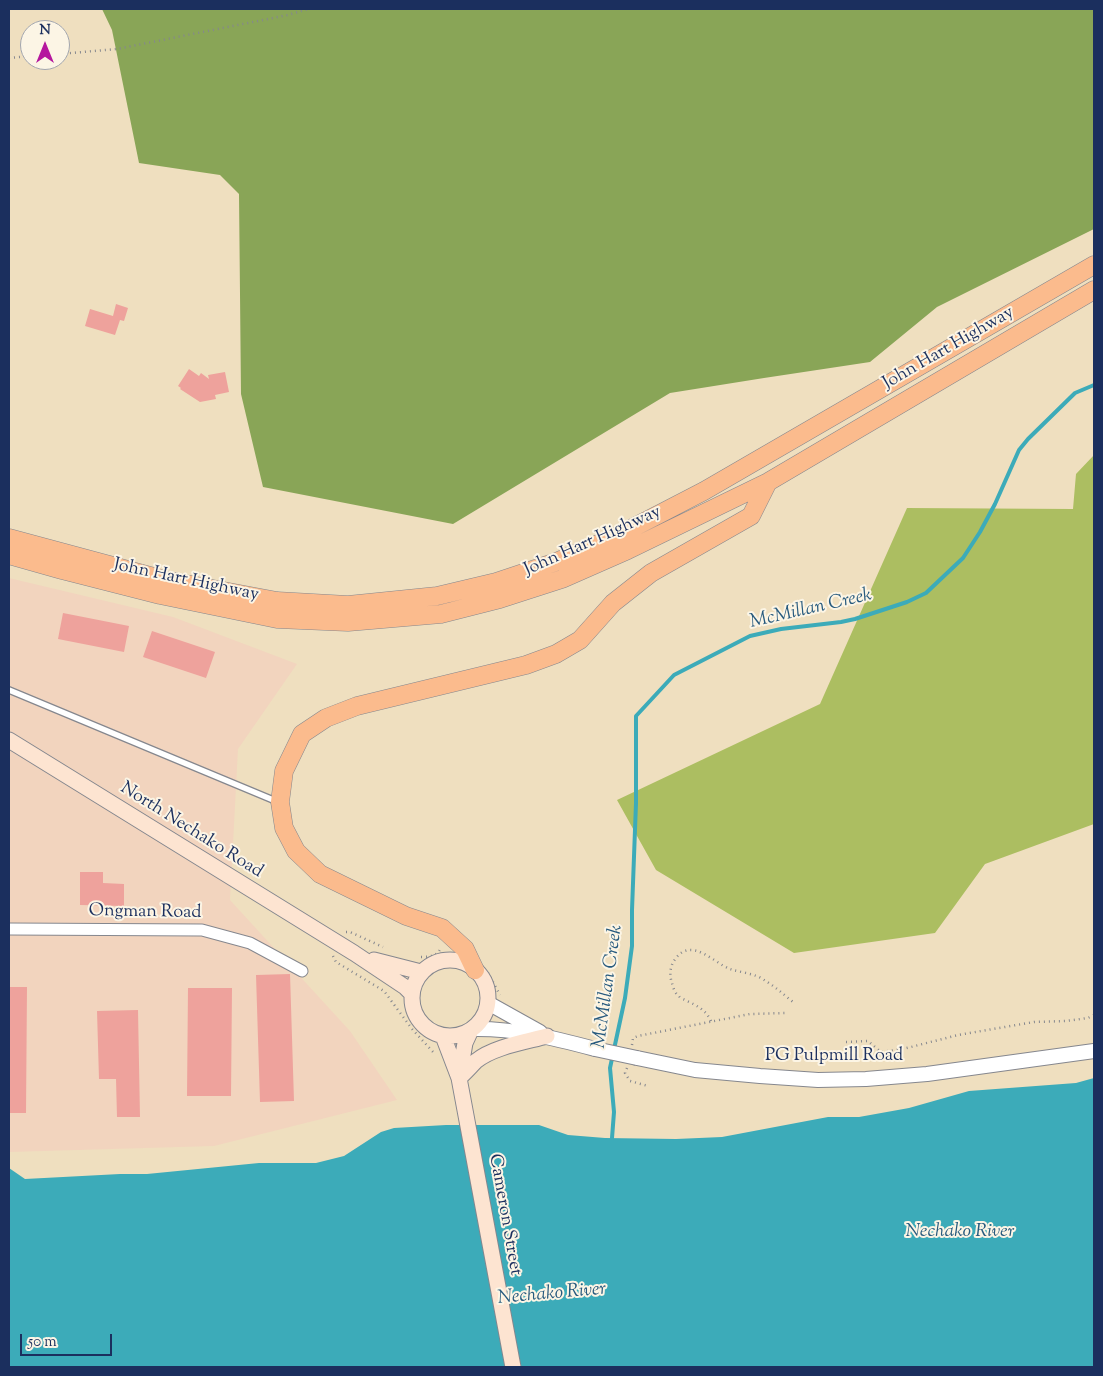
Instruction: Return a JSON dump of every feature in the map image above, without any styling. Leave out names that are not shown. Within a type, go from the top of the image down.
[{"type":"highway","name":"John Hart Highway","points":[[9,538],[165,580],[277,601],[348,605],[437,596],[496,582],[556,562],[618,535],[704,491],[1094,265]]},
{"type":"highway","name":"John Hart Highway","points":[[9,555],[160,595],[277,619],[348,622],[441,614],[500,599],[562,579],[628,550],[768,482],[1094,290]]},
{"type":"highway","points":[[481,971],[465,949],[442,928],[406,916],[320,874],[296,851],[284,828],[280,802],[284,771],[302,734],[326,718],[356,706],[526,665],[556,654],[580,640],[613,603],[651,573],[751,516],[768,482]]},
{"type":"main road","name":"North Nechako Road","points":[[9,740],[354,953],[385,964],[396,973],[412,994]]},
{"type":"main road","points":[[454,960],[481,971],[488,1002],[479,1023],[461,1035],[443,1036],[425,1028],[417,1018],[412,1006],[415,982],[421,972],[430,965],[454,960]]},
{"type":"main road","name":"North Nechako Road","points":[[396,973],[421,972]]},
{"type":"main road","points":[[459,1078],[466,1043],[471,1030]]},
{"type":"main road","points":[[443,1036],[459,1078]]},
{"type":"main road","points":[[459,1078],[477,1060],[488,1054],[547,1036]]},
{"type":"main road","name":"Cameron Street","points":[[459,1078],[513,1367]]},
{"type":"street","name":"Ongman Road","points":[[9,929],[202,930],[250,943],[302,971]]},
{"type":"street","points":[[488,1002],[547,1036]]},
{"type":"street","points":[[471,1030],[490,1029],[547,1036]]},
{"type":"street","name":"PG Pulpmill Road","points":[[547,1036],[595,1049],[695,1070],[818,1080],[851,1080],[927,1074],[1094,1051]]},
{"type":"lane","points":[[9,690],[280,802]]},
{"type":"path","points":[[70,53],[117,49],[279,17],[308,9]]},
{"type":"path","points":[[352,972],[384,991],[404,957],[433,956],[440,952],[441,937],[437,934],[442,928]]},
{"type":"path","points":[[342,932],[350,932],[389,950]]},
{"type":"path","points":[[711,1021],[708,1014],[701,1008],[678,996],[672,986],[670,975],[673,963],[677,956],[685,951],[696,950],[730,969],[759,977],[793,1002]]},
{"type":"path","points":[[481,971],[505,1000]]},
{"type":"path","points":[[648,1086],[630,1081],[626,1074],[632,1056],[633,1038],[750,1014],[787,1014]]},
{"type":"path","points":[[846,1042],[868,1041],[880,1052],[903,1049],[958,1034],[1034,1022],[1088,1018],[1094,1015]]},
{"type":"shaded area","points":[[9,578],[173,617],[297,664],[238,749],[230,900],[350,1031],[397,1100],[214,1146],[9,1152]]},
{"type":"green space","points":[[102,9],[1094,9],[1094,229],[937,307],[870,362],[670,393],[453,524],[263,487],[241,394],[239,194],[220,175],[139,163],[112,30]]},
{"type":"green space","points":[[1094,455],[1094,824],[985,864],[935,933],[794,953],[656,870],[617,800],[820,704],[907,508],[1073,509],[1076,474]]},
{"type":"water","name":"Nechako River","points":[[1094,1078],[1094,1367],[9,1367],[9,1168],[25,1179],[147,1174],[259,1163],[316,1163],[344,1156],[381,1132],[394,1128],[446,1125],[539,1125],[568,1135],[605,1138],[676,1139],[722,1137],[828,1117],[859,1117],[909,1108],[969,1091],[1076,1083]]},
{"type":"building","points":[[116,304],[128,308],[124,321],[120,320],[115,335],[85,326],[90,309],[113,316]]},
{"type":"building","points":[[189,369],[199,376],[201,373],[209,379],[208,375],[225,372],[229,392],[215,395],[216,399],[200,402],[178,386]]},
{"type":"building","points":[[63,613],[129,626],[124,652],[58,639]]},
{"type":"building","points":[[152,631],[215,652],[206,678],[143,657]]},
{"type":"building","points":[[80,872],[103,872],[103,883],[124,884],[124,906],[80,905]]},
{"type":"building","points":[[290,974],[294,1101],[260,1102],[256,975]]},
{"type":"building","points":[[9,987],[27,987],[26,1113],[9,1113]]},
{"type":"building","points":[[188,988],[232,988],[231,1096],[187,1096]]},
{"type":"building","points":[[138,1010],[140,1117],[117,1117],[116,1079],[99,1079],[97,1011]]},
{"type":"waterway","name":"McMillan Creek","points":[[612,1138],[614,1112],[610,1068],[625,998],[632,946],[636,803],[636,716],[674,675],[750,636],[781,629],[855,619],[907,602],[926,593],[963,558],[980,532],[995,504],[1019,450],[1075,393],[1094,385]]}]
